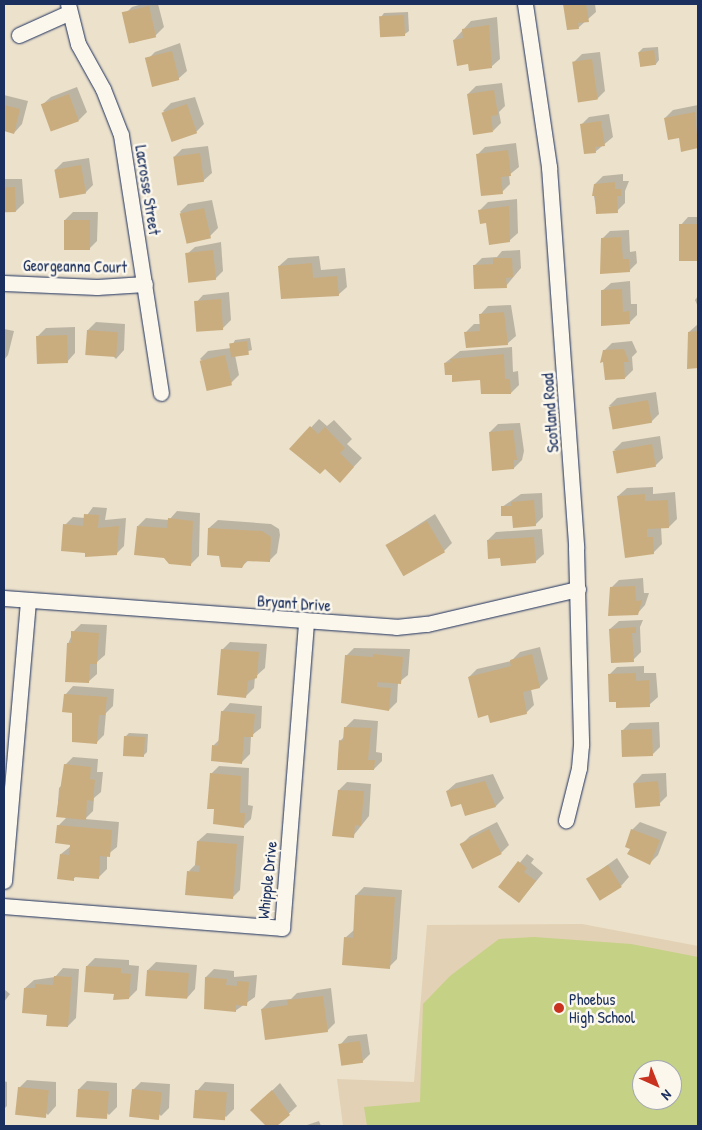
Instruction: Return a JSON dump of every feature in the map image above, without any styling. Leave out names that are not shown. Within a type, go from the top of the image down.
[{"type":"street","name":"Scotland Road","points":[[525,4],[549,167],[578,589],[581,756],[566,820]]},
{"type":"street","points":[[19,35],[68,9]]},
{"type":"street","name":"Lacrosse Street","points":[[68,9],[78,44],[102,88],[121,135],[160,393]]},
{"type":"street","name":"Georgeanna Court","points":[[4,283],[97,287],[145,284]]},
{"type":"street","name":"Bryant Drive","points":[[4,598],[383,627],[427,624],[578,589]]},
{"type":"street","points":[[4,881],[28,600]]},
{"type":"street","name":"Whipple Drive","points":[[4,906],[282,928],[306,621]]},
{"type":"shaded area","name":"Phoebus High School","points":[[582,924],[698,946],[698,1126],[343,1126],[337,1079],[414,1082],[427,925]]},
{"type":"green space","name":"Phoebus High School","points":[[534,937],[631,944],[698,957],[698,1126],[367,1126],[364,1107],[420,1102],[423,1004],[450,976],[499,939]]},
{"type":"building","points":[[563,4],[586,4],[589,22],[578,23],[579,29],[567,30]]},
{"type":"building","points":[[149,6],[156,37],[129,43],[122,12]]},
{"type":"building","points":[[404,15],[405,36],[380,37],[379,16]]},
{"type":"building","points":[[489,25],[492,68],[469,71],[468,64],[457,66],[453,40],[463,38],[462,29]]},
{"type":"building","points":[[654,50],[656,65],[640,67],[638,52]]},
{"type":"building","points":[[172,51],[179,80],[152,87],[145,58]]},
{"type":"building","points":[[592,59],[598,100],[578,102],[572,62]]},
{"type":"building","points":[[494,90],[498,115],[491,116],[493,132],[473,135],[467,94]]},
{"type":"building","points":[[69,94],[79,121],[51,132],[41,104]]},
{"type":"building","points":[[187,104],[197,133],[172,142],[161,113]]},
{"type":"building","points":[[4,105],[20,109],[14,134],[4,131]]},
{"type":"building","points":[[695,112],[698,148],[681,152],[679,138],[668,140],[664,118]]},
{"type":"building","points":[[601,121],[605,146],[595,147],[596,153],[584,154],[580,124]]},
{"type":"building","points":[[508,150],[511,176],[501,177],[503,194],[481,196],[476,154]]},
{"type":"building","points":[[200,153],[204,182],[177,185],[173,157]]},
{"type":"building","points":[[81,165],[86,194],[59,198],[54,170]]},
{"type":"building","points":[[615,182],[615,189],[621,189],[621,196],[617,196],[618,213],[596,214],[595,196],[592,196],[594,184]]},
{"type":"building","points":[[4,187],[15,187],[16,212],[5,212]]},
{"type":"building","points":[[509,206],[510,242],[489,245],[486,223],[480,224],[478,210]]},
{"type":"building","points":[[204,208],[211,238],[187,244],[180,214]]},
{"type":"building","points":[[64,220],[90,220],[90,250],[64,250]]},
{"type":"building","points":[[679,224],[698,224],[698,261],[679,261]]},
{"type":"building","points":[[621,237],[623,259],[629,259],[630,272],[600,274],[601,238]]},
{"type":"building","points":[[213,250],[216,280],[188,283],[185,253]]},
{"type":"building","points":[[493,258],[512,258],[513,277],[506,278],[507,288],[474,289],[473,265],[493,264]]},
{"type":"building","points":[[312,263],[313,278],[337,276],[339,296],[281,299],[278,266]]},
{"type":"building","points":[[622,289],[623,312],[629,311],[630,324],[601,326],[601,290]]},
{"type":"building","points":[[221,299],[223,330],[196,332],[194,301]]},
{"type":"building","points":[[504,312],[508,345],[466,348],[464,332],[480,331],[479,314]]},
{"type":"building","points":[[87,330],[118,332],[116,357],[85,355]]},
{"type":"building","points":[[698,331],[698,368],[687,369],[688,332]]},
{"type":"building","points":[[67,335],[68,363],[37,364],[36,336]]},
{"type":"building","points":[[247,341],[249,355],[231,357],[229,344]]},
{"type":"building","points":[[624,349],[629,362],[624,362],[625,379],[605,380],[603,362],[600,363],[603,350]]},
{"type":"building","points":[[504,354],[505,379],[510,379],[511,394],[481,394],[480,380],[452,382],[452,375],[445,375],[444,363],[451,362],[450,359]]},
{"type":"building","points":[[225,355],[232,385],[207,391],[200,361]]},
{"type":"building","points":[[648,400],[652,423],[613,430],[609,407]]},
{"type":"building","points":[[310,426],[318,434],[325,427],[345,448],[340,453],[354,467],[340,483],[325,469],[320,474],[289,449]]},
{"type":"building","points":[[513,430],[517,460],[514,460],[514,469],[492,471],[489,432]]},
{"type":"building","points":[[652,444],[656,467],[617,474],[613,451]]},
{"type":"building","points":[[645,494],[645,501],[668,500],[669,528],[647,529],[647,537],[653,537],[654,554],[625,558],[617,496]]},
{"type":"building","points":[[534,500],[536,526],[513,528],[512,516],[501,516],[501,506],[511,506],[511,502]]},
{"type":"building","points":[[84,514],[99,515],[98,528],[119,526],[117,555],[85,557],[85,553],[61,551],[63,524],[83,526]]},
{"type":"building","points":[[168,518],[193,521],[191,566],[169,564],[164,558],[134,555],[137,526],[167,528]]},
{"type":"building","points":[[427,521],[445,552],[403,576],[385,545]]},
{"type":"building","points":[[208,528],[262,531],[271,537],[270,562],[246,561],[242,568],[221,567],[219,556],[207,555]]},
{"type":"building","points":[[534,537],[536,563],[501,566],[500,558],[488,559],[487,540]]},
{"type":"building","points":[[635,586],[636,601],[642,600],[638,615],[608,616],[610,587]]},
{"type":"building","points":[[636,627],[636,633],[632,633],[634,662],[611,663],[609,629]]},
{"type":"building","points":[[71,631],[99,633],[97,664],[90,664],[89,683],[65,682],[67,643],[71,643]]},
{"type":"building","points":[[221,649],[259,652],[257,678],[248,681],[246,698],[217,695]]},
{"type":"building","points":[[373,654],[403,657],[401,684],[377,682],[377,687],[391,688],[389,711],[341,703],[345,655],[373,657]]},
{"type":"building","points":[[532,654],[540,688],[523,692],[527,714],[490,723],[488,715],[478,718],[468,677],[511,666],[510,660]]},
{"type":"building","points":[[636,673],[636,681],[649,680],[650,707],[616,708],[616,702],[609,702],[608,674]]},
{"type":"building","points":[[64,694],[107,697],[105,715],[99,715],[97,744],[72,742],[72,713],[62,712]]},
{"type":"building","points":[[221,711],[255,714],[253,737],[244,737],[242,764],[211,761],[212,745],[218,746]]},
{"type":"building","points":[[344,727],[371,728],[368,760],[375,760],[374,770],[337,770],[339,740],[343,741]]},
{"type":"building","points":[[652,729],[653,756],[622,757],[621,730]]},
{"type":"building","points":[[124,736],[145,737],[144,757],[123,756]]},
{"type":"building","points":[[64,764],[91,767],[90,779],[95,780],[93,801],[87,800],[86,820],[56,817]]},
{"type":"building","points":[[210,773],[241,776],[240,813],[245,813],[244,828],[213,824],[214,809],[207,809]]},
{"type":"building","points":[[485,781],[496,807],[465,816],[461,804],[451,807],[446,791]]},
{"type":"building","points":[[658,781],[660,806],[635,808],[633,783]]},
{"type":"building","points":[[338,790],[364,791],[361,826],[355,825],[354,838],[332,836]]},
{"type":"building","points":[[57,825],[112,830],[110,857],[100,856],[99,879],[74,877],[74,881],[57,879],[60,854],[69,855],[70,845],[55,843]]},
{"type":"building","points":[[489,829],[502,854],[472,869],[460,844]]},
{"type":"building","points":[[631,829],[660,840],[650,865],[627,854],[630,849],[625,847]]},
{"type":"building","points":[[197,841],[237,844],[233,899],[185,895],[187,871],[199,872],[200,866],[195,865]]},
{"type":"building","points":[[518,861],[527,868],[524,872],[536,881],[519,903],[498,887]]},
{"type":"building","points":[[608,865],[622,887],[600,901],[586,879]]},
{"type":"building","points":[[355,895],[395,897],[390,969],[342,965],[344,937],[353,938]]},
{"type":"building","points":[[86,966],[121,968],[121,973],[131,974],[129,999],[113,1000],[114,994],[84,992]]},
{"type":"building","points":[[147,970],[189,973],[187,999],[145,996]]},
{"type":"building","points":[[54,976],[72,977],[68,1027],[46,1026],[47,1015],[22,1013],[24,988],[35,988],[35,984],[53,985]]},
{"type":"building","points":[[205,977],[227,979],[226,985],[237,986],[237,981],[249,982],[247,1006],[236,1005],[236,1012],[204,1009]]},
{"type":"building","points":[[323,996],[328,1032],[265,1040],[261,1009],[288,1005],[287,1000]]},
{"type":"building","points":[[360,1041],[363,1063],[341,1066],[338,1044]]},
{"type":"building","points":[[18,1087],[49,1090],[46,1118],[15,1115]]},
{"type":"building","points":[[78,1089],[109,1091],[107,1119],[76,1117]]},
{"type":"building","points":[[132,1089],[162,1092],[159,1120],[129,1117]]},
{"type":"building","points":[[195,1090],[227,1092],[225,1120],[193,1118]]},
{"type":"building","points":[[272,1090],[290,1115],[277,1126],[266,1126],[250,1110]]},
{"type":"place","name":"Phoebus High School","points":[[559,1008]]}]
